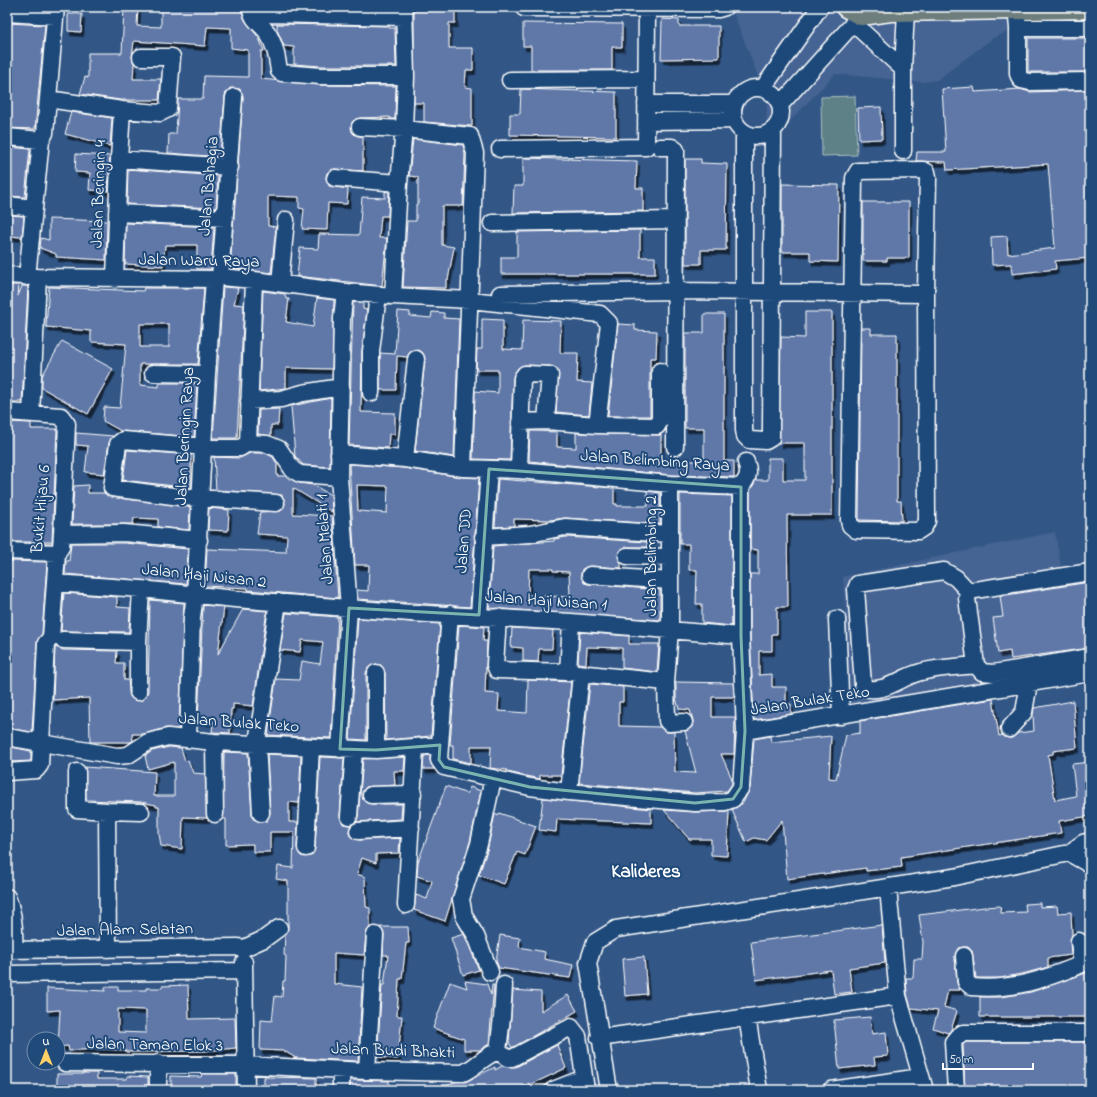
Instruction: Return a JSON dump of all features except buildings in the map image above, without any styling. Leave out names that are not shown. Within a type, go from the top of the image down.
[{"type":"main road","points":[[852,12],[876,12],[899,9],[964,8],[1017,19],[1090,8]]},
{"type":"street","points":[[250,7],[252,17],[267,32],[276,49],[279,70],[282,73],[321,76],[406,76]]},
{"type":"street","points":[[524,8],[718,9],[725,7]]},
{"type":"street","points":[[763,88],[820,7]]},
{"type":"street","points":[[500,149],[646,147],[647,8]]},
{"type":"street","points":[[899,9],[903,68],[903,151]]},
{"type":"street","points":[[7,13],[56,11],[45,133],[41,140],[34,208],[31,414]]},
{"type":"street","points":[[268,14],[404,12],[406,76],[404,129],[386,296],[371,352],[371,393]]},
{"type":"street","points":[[781,104],[852,12],[903,68]]},
{"type":"street","points":[[1090,28],[1017,19],[1018,74],[1021,80],[1030,82],[1090,81]]},
{"type":"street","points":[[48,99],[122,110],[160,113],[168,109],[172,56],[141,57]]},
{"type":"street","points":[[510,80],[646,79]]},
{"type":"street","points":[[751,88],[763,88],[774,93],[781,104],[782,114],[779,123],[773,131],[764,136],[754,136],[744,133],[734,120],[732,112],[734,104],[740,94],[751,88]]},
{"type":"street","name":"Jalan Bahagia","points":[[217,278],[230,167],[234,97]]},
{"type":"street","points":[[646,104],[734,104]]},
{"type":"street","name":"Jalan Beringin 4","points":[[115,279],[118,159],[122,110]]},
{"type":"street","points":[[646,121],[734,120]]},
{"type":"street","points":[[360,127],[404,129],[470,136],[472,141],[475,153],[463,468]]},
{"type":"street","points":[[744,133],[744,430],[745,436],[749,440],[766,441],[771,438],[773,131]]},
{"type":"street","points":[[7,137],[41,140]]},
{"type":"street","points":[[660,147],[683,149],[676,220],[675,447]]},
{"type":"street","points":[[118,159],[230,167]]},
{"type":"street","points":[[923,170],[927,172],[926,294],[927,521],[924,527],[918,531],[856,530],[850,525],[849,520],[855,174],[858,171],[923,170]]},
{"type":"street","points":[[335,178],[399,183]]},
{"type":"street","points":[[7,205],[34,208]]},
{"type":"street","points":[[117,213],[225,218]]},
{"type":"street","points":[[280,283],[286,220]]},
{"type":"street","points":[[492,223],[676,220]]},
{"type":"street","name":"Jalan Waru Raya","points":[[7,275],[115,279],[217,278],[254,280],[345,292],[386,296],[470,300],[600,314],[606,318],[609,324],[597,425]]},
{"type":"street","name":"Jalan Beringin Raya","points":[[188,738],[192,617],[199,540],[207,374],[217,278]]},
{"type":"street","points":[[248,443],[254,280]]},
{"type":"street","points":[[488,295],[676,291],[926,294]]},
{"type":"street","points":[[339,477],[342,318],[345,292]]},
{"type":"street","points":[[405,458],[416,360]]},
{"type":"street","points":[[520,422],[546,421],[597,425],[657,426],[660,421],[660,371]]},
{"type":"street","points":[[153,373],[207,374]]},
{"type":"street","points":[[519,470],[522,378],[525,374],[550,375],[546,421]]},
{"type":"street","points":[[249,401],[281,399],[303,393],[341,387]]},
{"type":"street","name":"Bukit Hijau 6","points":[[7,412],[61,416],[67,424],[62,534],[61,547],[57,553],[55,583],[57,639],[46,643],[40,765],[36,770],[7,772]]},
{"type":"street","name":"Jalan Melati 1","points":[[200,498],[112,488],[118,444],[123,440],[203,447],[240,448],[248,443],[266,444],[279,448],[292,470],[300,474],[339,477],[349,608],[347,749],[349,816]]},
{"type":"street","name":"Jalan Belimbing Raya","points":[[339,454],[405,458],[463,468],[519,470],[742,490],[741,636],[745,731]]},
{"type":"street","points":[[742,490],[749,472],[746,462]]},
{"type":"street","name":"Jalan DD","points":[[479,615],[483,537],[489,469]]},
{"type":"street","name":"Jalan Belimbing 2","points":[[670,484],[670,629],[666,682],[667,721],[669,723],[684,722]]},
{"type":"street","points":[[200,498],[276,503]]},
{"type":"street","points":[[483,537],[530,534],[564,527],[670,534]]},
{"type":"street","points":[[62,534],[124,533],[199,540]]},
{"type":"street","points":[[7,551],[57,553]]},
{"type":"street","points":[[627,556],[670,557]]},
{"type":"street","points":[[970,592],[949,573],[944,571],[866,582],[856,586],[863,685],[865,688],[869,689],[882,687],[897,683],[920,672],[976,665]]},
{"type":"street","points":[[1090,572],[975,590],[970,592],[967,598],[976,665],[982,672],[993,673],[1090,657]]},
{"type":"street","points":[[590,575],[670,581]]},
{"type":"street","name":"Jalan Haji Nisan 2","points":[[55,583],[141,589],[349,608]]},
{"type":"street","points":[[138,692],[138,642],[141,589]]},
{"type":"street","points":[[261,813],[257,743],[278,602]]},
{"type":"street","name":"Jalan Haji Nisan 1","points":[[349,608],[479,615],[670,629],[741,636]]},
{"type":"street","name":"Jalan Bulak Teko","points":[[450,614],[439,760],[444,767],[530,787],[569,792],[695,803],[725,802],[733,799],[741,787],[745,731],[1090,673]]},
{"type":"street","points":[[498,617],[497,670],[574,673],[666,682]]},
{"type":"street","points":[[837,619],[841,716]]},
{"type":"street","points":[[569,792],[574,673],[571,622]]},
{"type":"street","points":[[57,639],[138,642]]},
{"type":"street","points":[[376,673],[376,750]]},
{"type":"street","points":[[1008,729],[1024,712],[1029,683]]},
{"type":"street","name":"Jalan Bulak Teko","points":[[7,737],[116,756],[128,755],[148,742],[168,737],[214,742],[376,750],[440,745]]},
{"type":"street","points":[[214,742],[215,814]]},
{"type":"street","points":[[306,848],[311,747]]},
{"type":"street","points":[[406,904],[415,748]]},
{"type":"street","points":[[77,772],[77,809],[141,812]]},
{"type":"street","points":[[490,972],[476,936],[464,916],[461,899],[479,844],[493,778]]},
{"type":"street","points":[[371,796],[413,794]]},
{"type":"street","points":[[107,811],[115,949],[123,972]]},
{"type":"street","points":[[358,832],[411,828]]},
{"type":"street","points":[[609,1090],[599,1038],[588,963],[595,942],[616,929],[954,877],[1069,853],[1083,843],[1090,841]]},
{"type":"street","points":[[1069,853],[1085,862],[1090,862]]},
{"type":"street","points":[[831,1090],[923,1084],[898,996],[888,888]]},
{"type":"street","points":[[7,897],[10,904],[15,935],[11,950]]},
{"type":"street","points":[[246,1090],[244,971],[242,949],[264,939],[279,928]]},
{"type":"street","points":[[367,1071],[375,935]]},
{"type":"street","points":[[964,956],[966,982],[972,987],[982,988],[1017,986],[1048,978],[1086,963],[1079,941]]},
{"type":"street","name":"Jalan Alam Selatan","points":[[11,950],[242,949]]},
{"type":"street","points":[[7,974],[244,971]]},
{"type":"street","points":[[504,985],[498,1051],[507,1058],[512,1058],[571,1027],[578,1036],[581,1086],[553,1090]]},
{"type":"street","points":[[599,1038],[898,996]]},
{"type":"street","points":[[747,1017],[759,1090]]},
{"type":"street","points":[[956,1090],[953,1042],[963,1033],[1090,1033]]},
{"type":"street","name":"Jalan Budi Bhakti","points":[[245,1065],[367,1071],[463,1073],[474,1068],[488,1055],[498,1051]]},
{"type":"street","name":"Jalan Taman Elok 3","points":[[66,1063],[245,1065]]},
{"type":"street","points":[[158,1063],[158,1090]]},
{"type":"highlighted area","points":[[489,469],[741,487],[741,636],[745,731],[741,787],[733,799],[695,803],[530,787],[444,767],[439,760],[440,745],[376,750],[340,749],[349,608],[479,615]]},
{"type":"shaded area","points":[[731,7],[1065,7],[993,38],[937,80],[923,82],[835,74],[766,146],[767,99]]},
{"type":"shaded area","points":[[1055,532],[1062,572],[1090,567],[1090,670],[851,709],[843,577]]},
{"type":"green space","points":[[855,96],[857,155],[822,156],[821,97]]},
{"type":"district","name":"Kalideres","points":[[646,872]]}]
